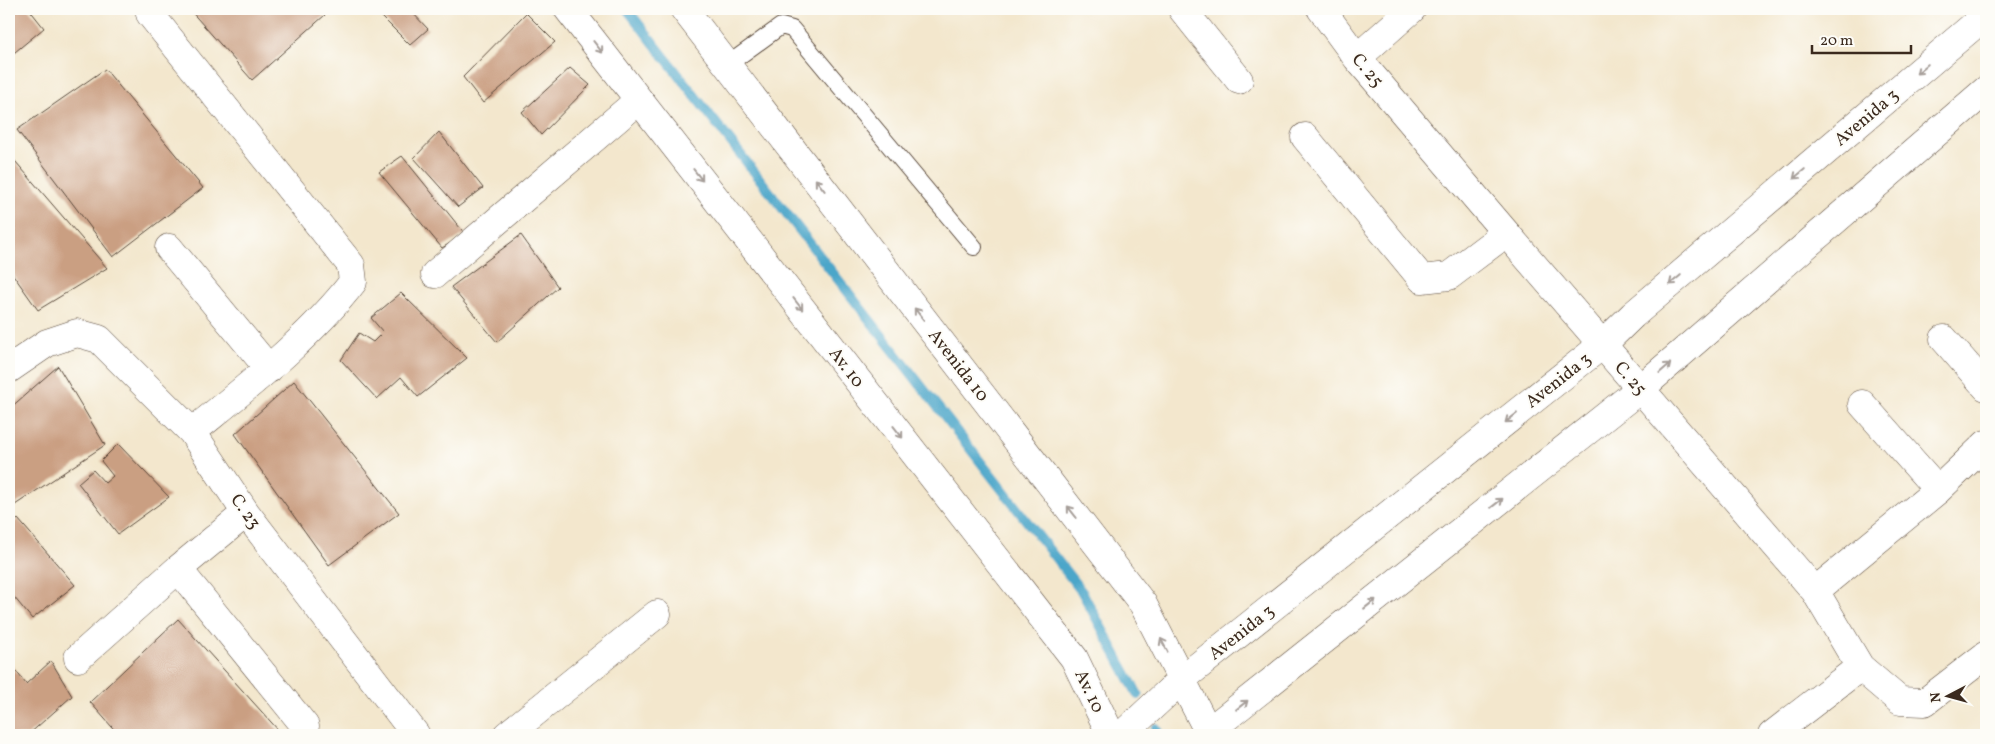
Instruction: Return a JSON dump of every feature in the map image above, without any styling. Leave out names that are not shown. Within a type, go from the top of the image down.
[{"type":"street","name":"Av. 10","points":[[568,9],[1074,658],[1111,735]]},
{"type":"street","name":"Avenida 10","points":[[684,9],[1143,604],[1208,734]]},
{"type":"street","points":[[1182,9],[1239,80]]},
{"type":"street","name":"C. 25","points":[[1320,9],[1357,58],[1815,591],[1860,667],[1900,701],[1925,702],[1986,655]]},
{"type":"street","points":[[1357,58],[1412,9]]},
{"type":"street","points":[[150,14],[350,265],[354,282],[341,298],[269,369],[192,432]]},
{"type":"street","name":"Avenida 3","points":[[1122,735],[1182,679],[1602,345],[1633,315],[1986,15]]},
{"type":"street","points":[[1208,734],[1640,389],[1986,90]]},
{"type":"street","points":[[435,274],[639,100]]},
{"type":"street","points":[[1306,137],[1422,278],[1449,276],[1506,233]]},
{"type":"street","points":[[169,248],[269,369]]},
{"type":"street","name":"C. 23","points":[[9,368],[47,343],[77,333],[99,339],[192,432],[246,513],[416,735]]},
{"type":"street","points":[[1944,339],[1986,387]]},
{"type":"street","points":[[1862,404],[1938,490]]},
{"type":"street","points":[[1815,591],[1938,490],[1986,444]]},
{"type":"street","points":[[78,658],[178,569],[246,513]]},
{"type":"street","points":[[178,569],[305,726]]},
{"type":"street","points":[[507,735],[657,614]]},
{"type":"street","points":[[1772,735],[1860,667]]},
{"type":"lane","points":[[728,65],[782,26],[792,29],[974,248]]},
{"type":"building","points":[[9,9],[29,9],[44,28],[9,57]]},
{"type":"building","points":[[189,9],[320,9],[325,15],[252,80]]},
{"type":"building","points":[[374,9],[409,9],[428,29],[410,45]]},
{"type":"building","points":[[526,13],[555,42],[483,103],[463,77]]},
{"type":"building","points":[[570,68],[590,85],[541,135],[522,112]]},
{"type":"building","points":[[105,69],[203,188],[113,257],[17,130]]},
{"type":"building","points":[[439,132],[483,188],[458,207],[414,158]]},
{"type":"building","points":[[9,154],[107,268],[38,310],[9,269]]},
{"type":"building","points":[[402,156],[465,234],[442,248],[379,172]]},
{"type":"building","points":[[521,235],[558,287],[497,342],[451,287]]},
{"type":"building","points":[[401,293],[467,358],[418,397],[401,377],[377,399],[341,360],[359,333],[373,342],[383,332],[371,318]]},
{"type":"building","points":[[58,366],[105,445],[9,509],[9,409]]},
{"type":"building","points":[[294,381],[399,513],[329,565],[235,434]]},
{"type":"building","points":[[118,444],[169,497],[118,534],[78,483],[93,470],[105,483],[113,476],[101,461]]},
{"type":"building","points":[[18,519],[75,585],[32,619],[9,591],[9,527]]},
{"type":"building","points":[[178,619],[280,732],[276,735],[119,735],[90,702]]},
{"type":"building","points":[[51,661],[72,696],[28,735],[9,735],[9,662],[26,684]]},
{"type":"waterway","points":[[627,9],[1082,592],[1138,695]]},
{"type":"waterway","points":[[1156,728],[1159,735]]}]
